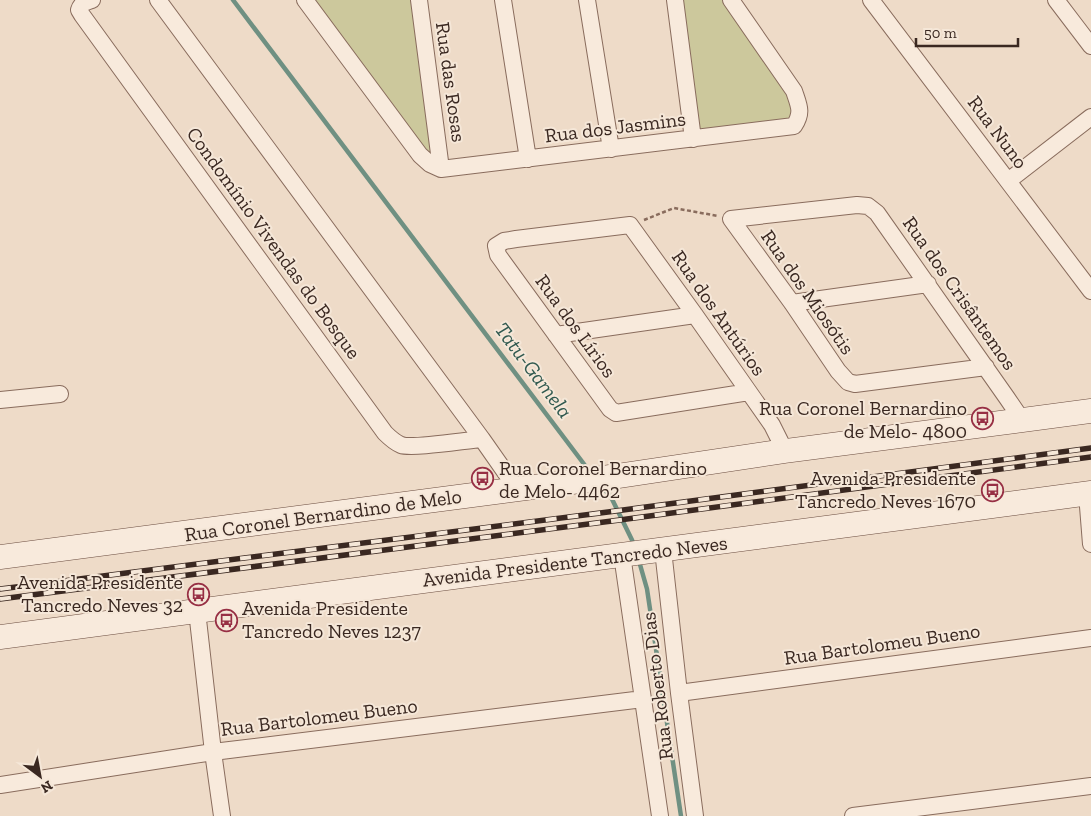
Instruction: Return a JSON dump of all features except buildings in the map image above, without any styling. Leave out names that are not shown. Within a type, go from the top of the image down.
[{"type":"main road","name":"Rua Coronel Bernardino de Melo","points":[[0,557],[574,482],[785,451],[1091,411]]},
{"type":"main road","name":"Avenida Presidente Tancredo Neves","points":[[0,637],[1089,493]]},
{"type":"street","name":"Condomínio Vivendas do Bosque","points":[[92,0],[80,6],[79,10],[82,15],[385,433],[402,446],[482,439]]},
{"type":"street","points":[[158,0],[517,489]]},
{"type":"street","points":[[305,0],[420,154],[430,164],[441,169]]},
{"type":"street","name":"Rua das Rosas","points":[[419,0],[441,169]]},
{"type":"street","points":[[503,0],[528,159]]},
{"type":"street","points":[[587,0],[611,149]]},
{"type":"street","points":[[675,0],[693,139]]},
{"type":"street","name":"Rua dos Jasmins","points":[[441,169],[794,126],[800,118],[800,107],[794,91],[732,0]]},
{"type":"street","name":"Rua Nuno","points":[[870,0],[1091,291]]},
{"type":"street","points":[[1056,0],[1091,46]]},
{"type":"street","points":[[1008,181],[1091,117]]},
{"type":"street","name":"Rua dos Crisântemos","points":[[731,218],[857,204],[868,206],[877,213],[1022,420]]},
{"type":"street","name":"Rua dos Miosótis","points":[[731,218],[838,371],[848,382],[855,384],[986,367]]},
{"type":"street","name":"Rua dos Lírios","points":[[630,225],[504,241],[496,246],[498,255],[503,263],[610,409],[616,413],[748,392]]},
{"type":"street","name":"Rua dos Antúrios","points":[[630,225],[772,425],[785,451]]},
{"type":"street","points":[[792,303],[928,284]]},
{"type":"street","points":[[556,335],[695,315]]},
{"type":"street","points":[[1,398],[60,394]]},
{"type":"street","points":[[1089,493],[1091,544]]},
{"type":"street","name":"Rua Roberto Dias","points":[[660,550],[695,816]]},
{"type":"street","name":"Rua Roberto Dias","points":[[625,555],[660,816]]},
{"type":"street","points":[[197,611],[222,816]]},
{"type":"street","name":"Rua Bartolomeu Bueno","points":[[678,693],[1091,638]]},
{"type":"street","name":"Rua Bartolomeu Bueno","points":[[0,785],[213,752],[644,699]]},
{"type":"street","points":[[852,816],[1091,786]]},
{"type":"path","points":[[630,225],[674,208],[731,218]]},
{"type":"shaded area","points":[[309,0],[414,0],[438,165]]},
{"type":"shaded area","points":[[679,0],[727,0],[790,92],[794,126],[696,136]]},
{"type":"waterway","name":"Tatu-Gamela","points":[[233,0],[590,472]]},
{"type":"waterway","name":"Tatu-Gamela","points":[[601,485],[611,497],[634,546]]},
{"type":"waterway","name":"Tatu-Gamela","points":[[639,561],[647,589],[681,816]]},
{"type":"railway","points":[[0,589],[608,512],[1091,448]]},
{"type":"railway","points":[[0,599],[612,521],[1091,457]]},
{"type":"place","name":"Rua Coronel Bernardino de Melo- 4800","points":[[983,419]]},
{"type":"place","name":"Rua Coronel Bernardino de Melo- 4462","points":[[483,479]]},
{"type":"place","name":"Avenida Presidente Tancredo Neves 1670","points":[[992,490]]},
{"type":"place","name":"Avenida Presidente Tancredo Neves 32","points":[[199,594]]},
{"type":"place","name":"Avenida Presidente Tancredo Neves 1237","points":[[226,620]]}]
